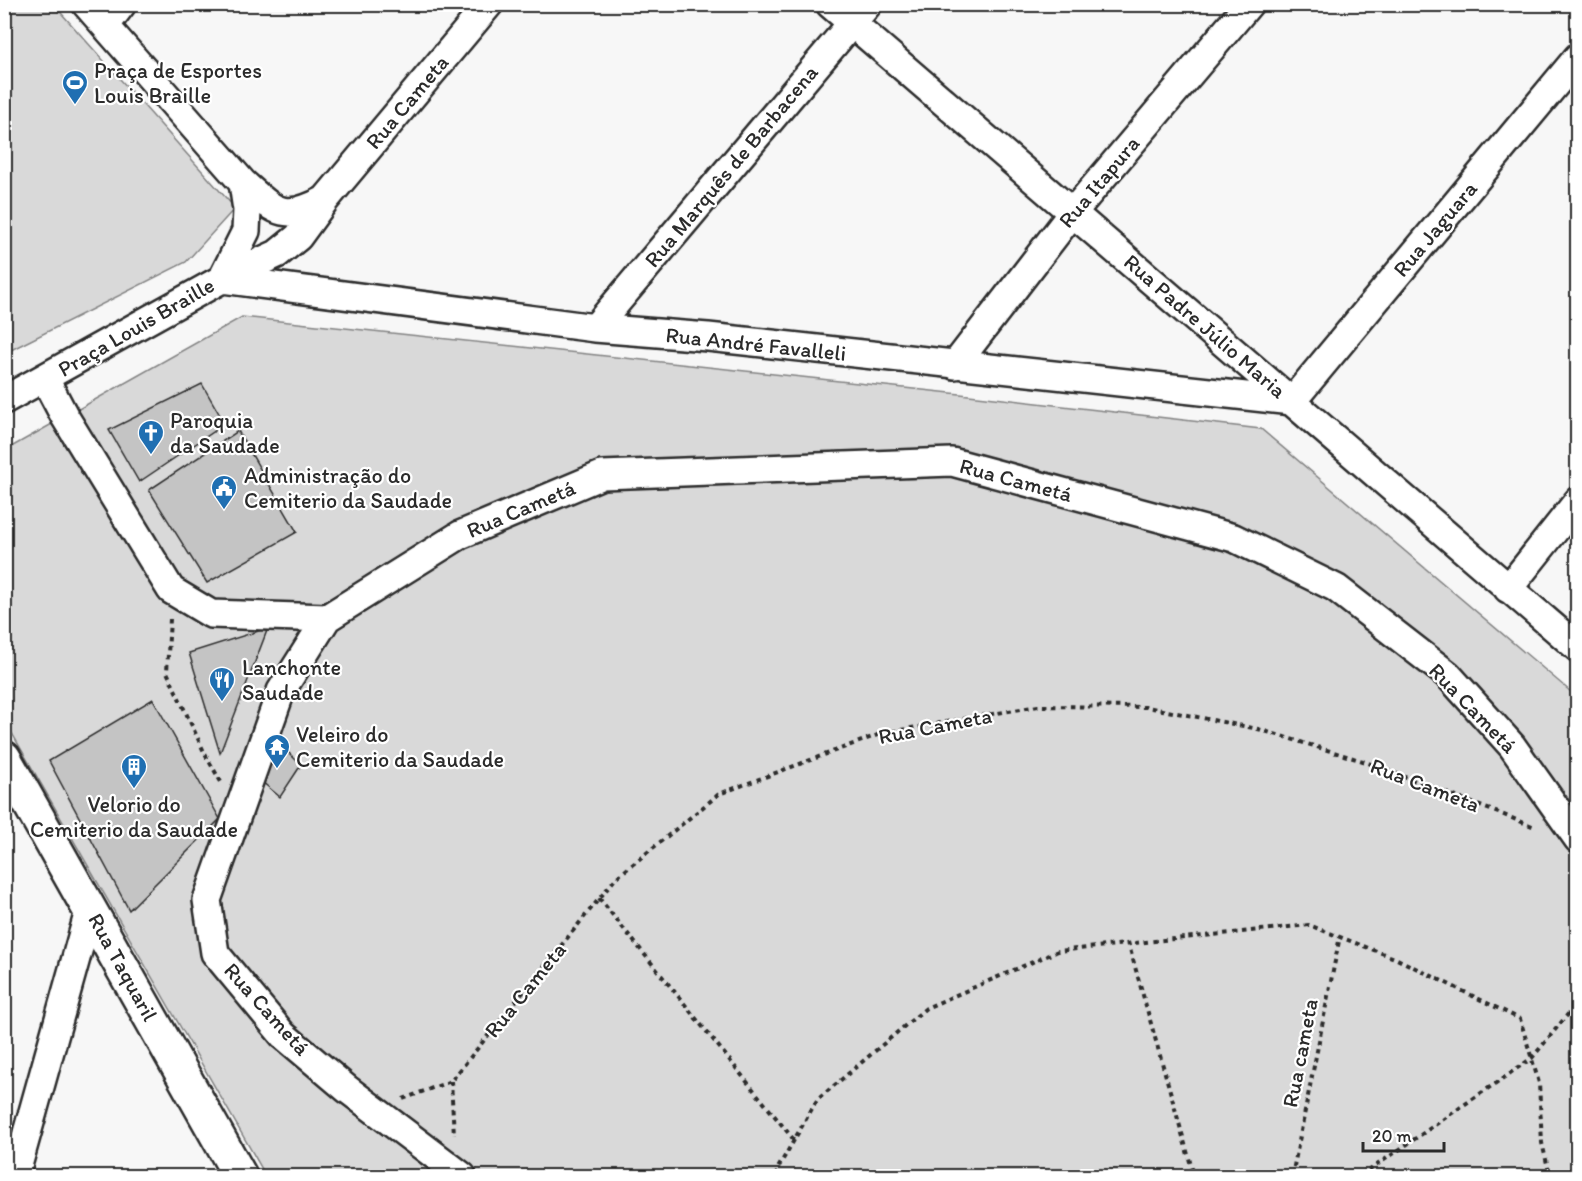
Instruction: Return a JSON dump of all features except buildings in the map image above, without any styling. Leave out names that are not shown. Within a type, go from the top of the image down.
[{"type":"street","points":[[86,4],[243,183]]},
{"type":"street","points":[[106,25],[123,4]]},
{"type":"street","name":"Rua Cameta","points":[[222,279],[277,254],[298,237],[325,200],[489,4]]},
{"type":"street","name":"Rua Padre Júlio Maria","points":[[830,4],[860,14],[1073,212],[1578,648]]},
{"type":"street","name":"Rua Itapura","points":[[956,365],[1073,212],[1249,4]]},
{"type":"street","name":"Rua Marquês de Barbacena","points":[[595,328],[860,14]]},
{"type":"street","name":"Rua Jaguara","points":[[1292,401],[1578,57]]},
{"type":"street","name":"Rua Cameta","points":[[243,183],[270,206],[288,213],[303,212],[325,200]]},
{"type":"street","name":"Praça Louis Braille","points":[[4,400],[222,279],[246,231],[248,210],[243,183]]},
{"type":"street","name":"Rua André Favalleli","points":[[222,279],[595,328],[708,337],[1292,401]]},
{"type":"street","points":[[45,379],[65,417],[171,590],[211,614],[327,618]]},
{"type":"street","name":"Rua Cametá","points":[[459,1174],[283,1035],[215,952],[207,900],[281,691],[327,618],[460,535],[602,475],[951,462],[1234,538],[1336,588],[1448,675],[1512,746],[1578,839]]},
{"type":"street","points":[[1508,589],[1578,501]]},
{"type":"street","name":"Rua Taquaril","points":[[4,758],[240,1176]]},
{"type":"street","points":[[15,1176],[90,908]]},
{"type":"path","points":[[171,590],[167,672],[206,756],[238,811]]},
{"type":"path","name":"Rua Cameta","points":[[451,1081],[616,878],[719,794],[883,733],[1038,706],[1147,707],[1258,729],[1363,761],[1545,831]]},
{"type":"path","points":[[599,898],[794,1141]]},
{"type":"path","points":[[777,1176],[817,1100],[926,1008],[1058,951],[1310,925],[1397,959],[1520,1019],[1539,1083],[1542,1143],[1550,1176]]},
{"type":"path","name":"Rua cameta","points":[[1292,1176],[1340,936]]},
{"type":"path","points":[[1128,942],[1194,1176]]},
{"type":"path","points":[[1361,1176],[1532,1058],[1578,1002]]},
{"type":"path","points":[[374,1109],[451,1081],[459,1174]]},
{"type":"shaded area","name":"Praça de Esportes Louis Braille","points":[[5,5],[54,5],[235,208],[186,262],[5,353]]},
{"type":"shaded area","points":[[242,317],[960,394],[1261,429],[1577,697],[1577,1176],[266,1176],[5,721],[4,451]]},
{"type":"place","name":"Praça de Esportes Louis Braille","points":[[75,106]]},
{"type":"place","name":"Paroquia da Saudade","points":[[151,456]]},
{"type":"place","name":"Administração do Cemiterio da Saudade","points":[[224,511]]},
{"type":"place","name":"Lanchonte Saudade","points":[[222,703]]},
{"type":"place","name":"Veleiro do Cemiterio da Saudade","points":[[277,770]]},
{"type":"place","name":"Velorio do Cemiterio da Saudade","points":[[134,790]]}]
